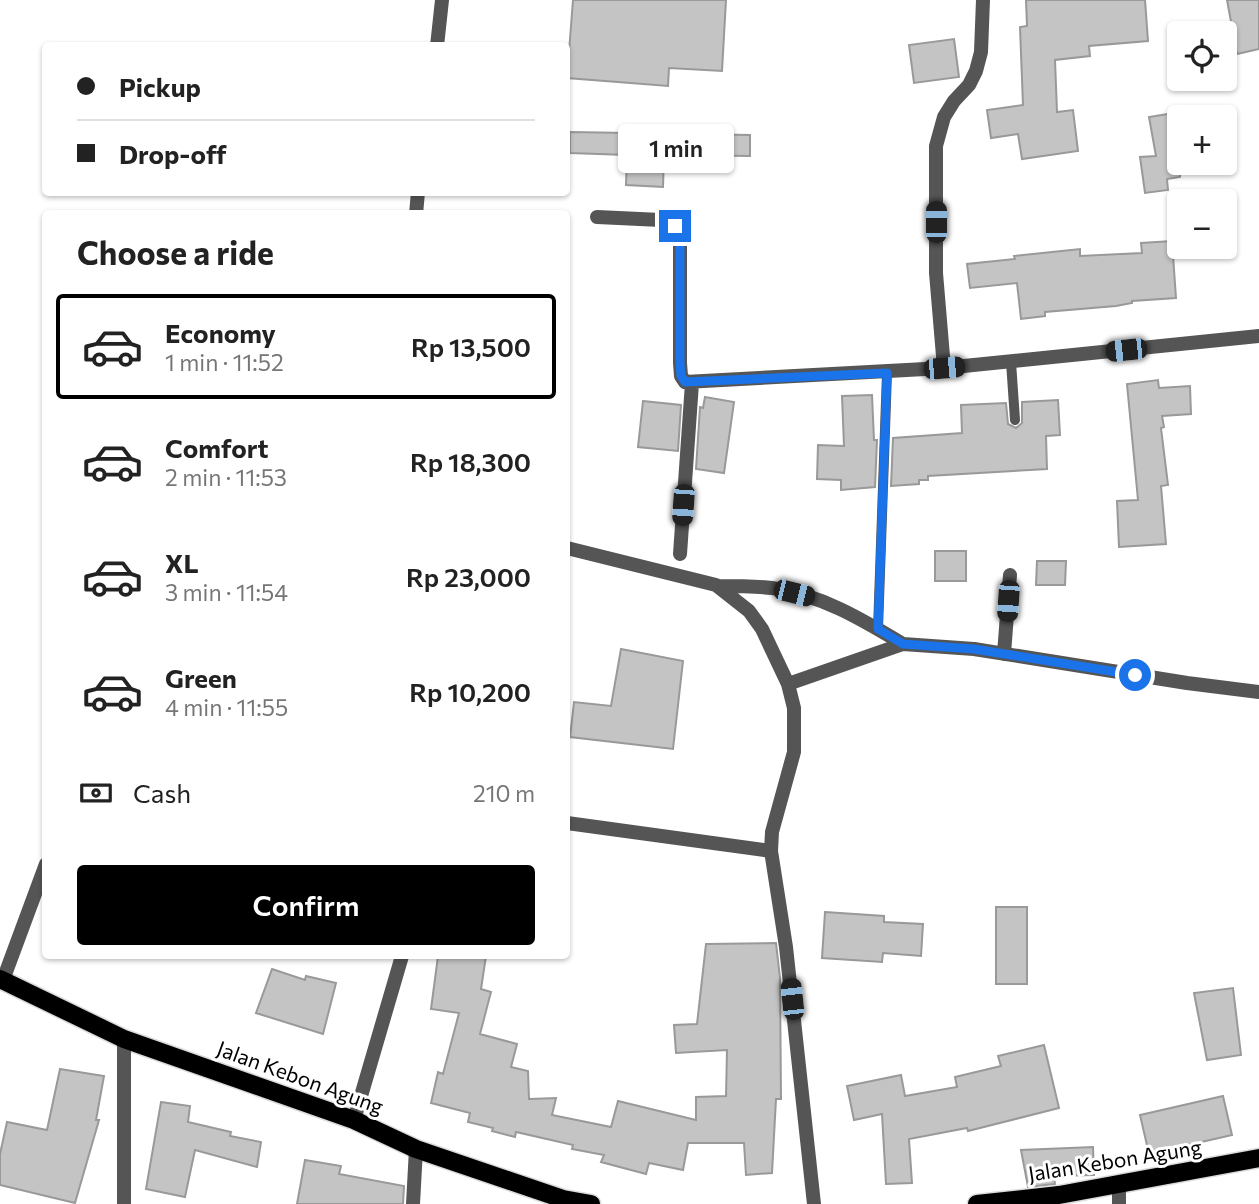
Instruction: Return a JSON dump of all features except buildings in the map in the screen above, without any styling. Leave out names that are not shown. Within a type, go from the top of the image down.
[{"type":"main road","name":"Jalan Kebon Agung","points":[[1,979],[124,1039],[354,1120],[416,1149],[563,1199],[590,1204]]},
{"type":"main road","name":"Jalan Kebon Agung","points":[[977,1204],[1059,1195],[1259,1158]]},
{"type":"street","points":[[437,42],[442,0]]},
{"type":"street","points":[[944,368],[936,273],[936,146],[944,117],[954,100],[969,85],[976,71],[982,52],[983,0]]},
{"type":"street","points":[[597,217],[661,220],[675,226],[680,238],[681,376],[685,382],[887,373],[1259,336]]},
{"type":"street","points":[[680,554],[692,383]]},
{"type":"street","points":[[570,549],[716,586],[774,588],[815,598],[903,644]]},
{"type":"street","points":[[1004,654],[1010,575]]},
{"type":"street","points":[[716,586],[749,611],[762,629],[788,684],[794,708],[794,752],[772,832],[771,851],[786,947],[814,1204]]},
{"type":"street","points":[[788,684],[903,644],[1004,654],[1259,692]]},
{"type":"street","points":[[570,823],[771,851]]},
{"type":"street","points":[[1,979],[42,874]]},
{"type":"street","points":[[354,1120],[401,959]]},
{"type":"street","points":[[124,1039],[124,1204]]},
{"type":"street","points":[[413,1204],[416,1149]]},
{"type":"street","points":[[1119,1184],[1119,1204]]},
{"type":"lane","points":[[1011,362],[1015,420]]},
{"type":"lane","points":[[878,629],[887,373]]},
{"type":"route","points":[[675,226],[680,238],[680,363],[681,376],[685,382],[887,373],[878,629],[903,644],[974,649],[1135,675]]}]
